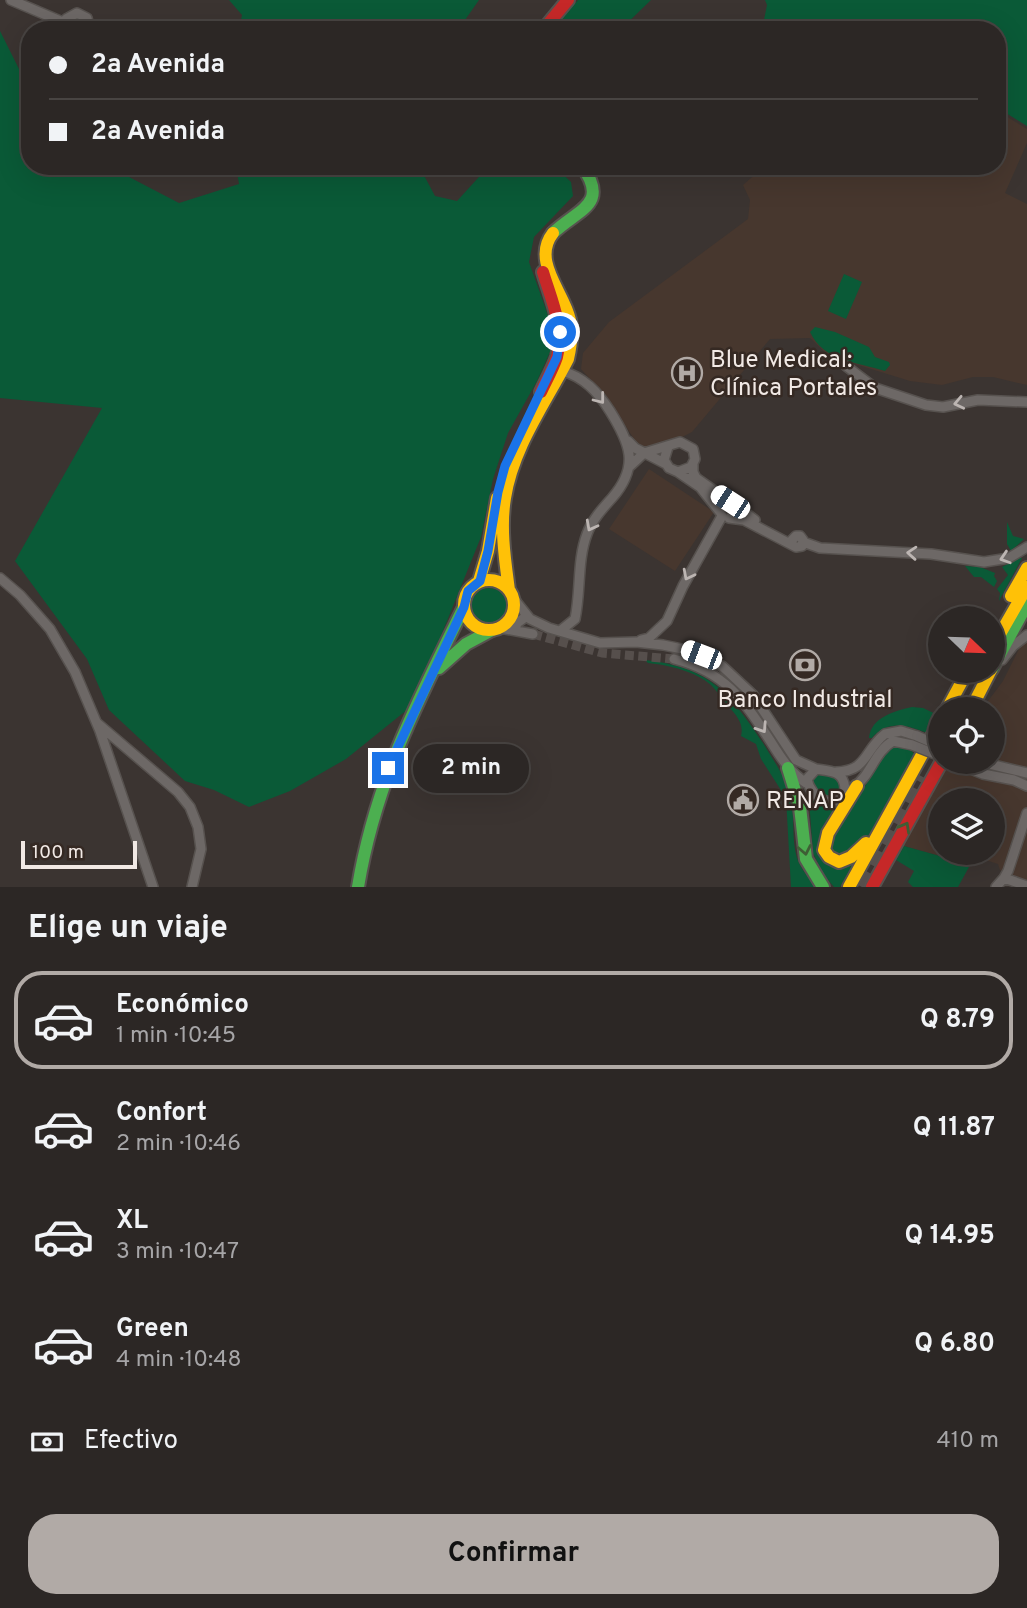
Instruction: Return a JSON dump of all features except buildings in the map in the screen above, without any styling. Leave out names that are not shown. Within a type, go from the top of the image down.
[{"type":"main road","points":[[540,21],[556,0]]},
{"type":"main road","points":[[550,21],[568,0]]},
{"type":"main road","points":[[358,887],[375,802],[388,768],[464,607],[468,591],[480,581],[505,466],[557,357],[560,343],[559,323],[538,251],[546,231],[577,204],[584,194],[582,180],[577,175]]},
{"type":"main road","points":[[429,680],[454,653],[496,629],[512,616],[512,594],[503,531],[507,484],[570,351],[570,319],[543,254],[550,236],[581,212],[592,198],[594,184],[588,175]]},
{"type":"main road","points":[[1005,606],[1027,568]]},
{"type":"main road","points":[[480,581],[499,582],[512,594]]},
{"type":"main road","points":[[1005,625],[1027,587]]},
{"type":"main road","points":[[464,607],[466,615],[476,627],[496,629]]},
{"type":"main road","points":[[1005,645],[1025,613]]},
{"type":"main road","points":[[968,697],[979,683]]},
{"type":"main road","points":[[849,887],[928,743]]},
{"type":"main road","points":[[920,776],[928,763]]},
{"type":"main road","points":[[788,768],[800,807],[806,859],[823,887]]},
{"type":"main road","points":[[872,887],[935,774]]},
{"type":"main road","points":[[800,807],[806,783]]},
{"type":"main road","points":[[858,786],[843,799],[824,842],[824,850],[833,861],[848,861],[885,820]]},
{"type":"street","points":[[11,0],[55,21]]},
{"type":"street","points":[[67,21],[70,15],[77,13],[89,21]]},
{"type":"street","points":[[846,366],[875,388],[926,405],[943,407],[978,400],[1027,402]]},
{"type":"street","points":[[562,371],[574,374],[604,402],[626,439],[630,452],[628,469]]},
{"type":"street","points":[[626,439],[700,487],[724,515],[744,520],[793,541]]},
{"type":"street","points":[[560,631],[575,619],[586,537],[596,516],[617,492],[638,456],[681,442],[690,446],[694,454],[693,472],[696,478],[746,515],[793,541],[798,547],[803,542],[820,548],[931,554],[984,562],[1009,558],[1027,547]]},
{"type":"street","points":[[666,464],[664,455],[668,447]]},
{"type":"street","points":[[678,472],[687,471],[693,463]]},
{"type":"street","points":[[636,642],[649,638],[667,621],[692,567],[724,515],[723,503],[732,503]]},
{"type":"street","points":[[724,515],[736,511],[732,503]]},
{"type":"street","points":[[0,578],[20,595],[50,629],[75,672],[97,723],[153,887]]},
{"type":"street","points":[[512,594],[527,616],[535,622],[560,631],[600,643],[652,643],[687,650],[712,660],[729,670],[753,695],[796,760],[816,769],[848,772],[859,767],[885,734],[901,731],[928,749]]},
{"type":"street","points":[[515,630],[517,623],[527,616]]},
{"type":"street","points":[[496,629],[533,634]]},
{"type":"street","points":[[1005,654],[1027,635]]},
{"type":"street","points":[[674,659],[707,670],[729,685],[744,700],[788,768],[825,802],[832,803],[843,799],[845,783],[836,772]]},
{"type":"street","points":[[97,723],[178,792],[190,807],[198,827],[201,849],[192,887]]},
{"type":"street","points":[[858,786],[886,745],[893,741],[928,742]]},
{"type":"street","points":[[1005,768],[1027,773]]},
{"type":"street","points":[[806,783],[808,776],[816,769]]},
{"type":"street","points":[[990,774],[1027,786]]},
{"type":"street","points":[[996,887],[1004,878],[1027,813]]},
{"type":"street","points":[[1004,878],[1027,886]]},
{"type":"shaded area","points":[[1006,116],[1027,129],[1027,143],[1005,193],[1027,204],[1027,385],[993,377],[973,377],[942,385],[910,381],[829,356],[810,338],[770,339],[692,432],[643,449],[607,398],[581,369],[583,353],[609,322],[748,219],[750,200],[743,185],[755,175],[1006,175]]},
{"type":"shaded area","points":[[649,469],[714,512],[675,571],[609,529]]},
{"type":"shaded area","points":[[1027,639],[1027,881],[1010,876],[1000,870],[998,865],[1005,865],[1005,788],[933,788],[941,774],[1005,774],[1005,697],[991,697],[1002,683],[1005,683],[1005,677]]},
{"type":"shaded area","points":[[928,796],[928,853],[900,845]]},
{"type":"green space","points":[[229,0],[479,0],[464,21],[241,21],[242,15]]},
{"type":"green space","points":[[578,0],[651,0],[629,21],[560,21]]},
{"type":"green space","points":[[765,0],[1027,0],[1027,126],[1006,113],[1006,21],[764,21],[767,5]]},
{"type":"green space","points":[[0,31],[21,73],[21,175],[125,175],[179,203],[239,184],[238,175],[424,175],[435,196],[457,201],[481,175],[564,175],[571,182],[573,196],[534,237],[529,262],[549,318],[554,343],[537,381],[508,433],[493,479],[481,537],[413,705],[346,759],[290,791],[249,807],[214,790],[185,781],[109,710],[87,659],[15,561],[102,408],[0,398]]},
{"type":"green space","points":[[844,274],[862,282],[846,319],[828,311]]},
{"type":"green space","points":[[815,327],[835,332],[869,347],[875,357],[889,362],[890,365],[885,371],[833,355],[816,342],[810,332]]},
{"type":"green space","points":[[1007,522],[1013,536],[1024,539],[1011,551],[1007,544]]},
{"type":"green space","points":[[1022,558],[999,601],[1000,593],[997,589],[1008,575],[1002,567]]},
{"type":"green space","points":[[965,566],[980,567],[995,573],[997,581],[994,587],[981,577],[974,577]]},
{"type":"green space","points":[[489,588],[502,593],[507,606],[502,619],[489,624],[476,619],[471,606],[476,593]]},
{"type":"green space","points":[[645,660],[667,663],[701,676],[728,696],[739,710],[786,782],[792,804],[797,857],[816,887],[791,887],[786,798],[761,759],[756,744],[741,736],[741,724],[735,714],[705,680]]},
{"type":"green space","points":[[912,707],[928,710],[928,733],[907,726],[892,726],[869,738],[874,725],[891,713]]},
{"type":"green space","points":[[889,749],[910,749],[916,756],[880,823],[849,855],[830,852],[829,843],[884,756]]},
{"type":"green space","points":[[816,774],[837,778],[842,788],[840,793],[831,799],[821,794],[811,779]]},
{"type":"green space","points":[[811,797],[826,806],[838,804],[821,843],[853,864],[840,887],[834,887],[824,875],[813,853],[809,800]]},
{"type":"green space","points":[[904,846],[928,853],[928,865],[969,867],[958,887],[913,887],[908,882],[914,871],[896,860]]},
{"type":"tunnel","points":[[533,634],[602,653],[674,659]]},
{"type":"tunnel","points":[[862,887],[921,776]]},
{"type":"traffic: fast","points":[[553,233],[581,212],[592,198],[593,190],[588,175]]},
{"type":"traffic: fast","points":[[1005,645],[1027,604]]},
{"type":"traffic: fast","points":[[358,887],[375,812],[387,777],[415,709],[464,607]]},
{"type":"traffic: fast","points":[[439,668],[466,644],[492,630]]},
{"type":"traffic: fast","points":[[788,768],[800,807],[806,859],[823,887]]},
{"type":"traffic: slow","points":[[509,590],[503,521],[509,479],[522,443],[568,359],[571,344],[567,309],[547,265],[547,244],[553,233]]},
{"type":"traffic: slow","points":[[479,581],[488,551],[497,498]]},
{"type":"traffic: slow","points":[[1011,596],[1027,568]]},
{"type":"traffic: slow","points":[[489,580],[507,587],[514,605],[507,623],[489,630],[471,623],[464,605],[471,587],[489,580]]},
{"type":"traffic: slow","points":[[1005,625],[1027,587]]},
{"type":"traffic: slow","points":[[953,697],[961,683]]},
{"type":"traffic: slow","points":[[977,697],[984,683]]},
{"type":"traffic: slow","points":[[849,887],[928,744]]},
{"type":"traffic: slow","points":[[857,786],[828,833],[824,850],[829,857],[839,862],[851,857],[866,843]]},
{"type":"traffic: jam","points":[[550,21],[568,0]]},
{"type":"traffic: jam","points":[[541,392],[557,357],[559,346],[556,314],[543,272]]},
{"type":"traffic: jam","points":[[872,887],[935,774]]},
{"type":"place","name":"Blue Medical: Clínica Portales","points":[[687,373]]},
{"type":"place","name":"Banco Industrial","points":[[805,665]]},
{"type":"place","name":"RENAP","points":[[743,800]]},
{"type":"route","points":[[388,768],[464,607],[464,598],[480,581],[505,466],[557,357],[560,332]]}]
